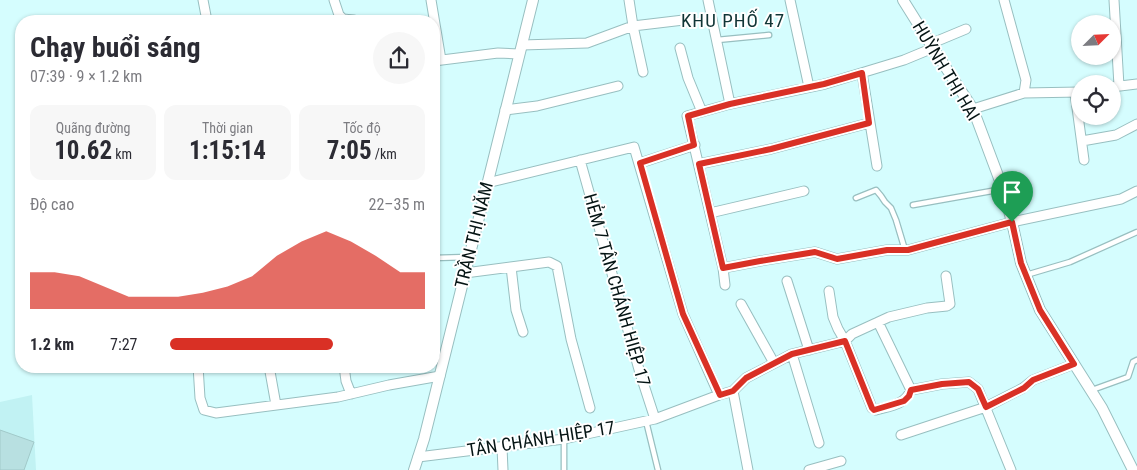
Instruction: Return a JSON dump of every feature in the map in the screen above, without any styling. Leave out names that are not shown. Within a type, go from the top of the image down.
[{"type":"street","points":[[203,0],[206,15]]},
{"type":"street","points":[[334,0],[339,15]]},
{"type":"street","points":[[430,0],[432,15]]},
{"type":"street","name":"TRẦN THỊ NĂM","points":[[414,470],[440,376],[533,0]]},
{"type":"street","points":[[629,0],[643,72]]},
{"type":"street","points":[[708,0],[730,104]]},
{"type":"street","points":[[790,0],[809,87]]},
{"type":"street","name":"HUỲNH THỊ HAI","points":[[903,0],[973,109],[1003,189],[1021,263],[1040,310],[1102,408],[1133,470]]},
{"type":"street","points":[[1004,0],[1026,80],[1024,93]]},
{"type":"street","points":[[1114,0],[1116,75]]},
{"type":"street","points":[[440,61],[520,50],[587,44],[633,26],[692,19]]},
{"type":"street","points":[[724,285],[723,268],[688,116],[730,104],[824,84],[904,60],[966,29]]},
{"type":"street","points":[[680,48],[688,78],[702,112]]},
{"type":"street","points":[[862,73],[877,166]]},
{"type":"street","points":[[1121,86],[1137,84]]},
{"type":"street","points":[[506,110],[537,106],[618,86]]},
{"type":"street","points":[[973,109],[1024,93],[1071,93]]},
{"type":"street","points":[[699,164],[771,149],[869,123]]},
{"type":"street","points":[[1082,141],[1116,135],[1137,124]]},
{"type":"street","points":[[1081,125],[1084,160]]},
{"type":"street","points":[[640,163],[694,145]]},
{"type":"street","points":[[487,183],[634,147],[683,314],[720,395]]},
{"type":"street","name":"HẺM 7 TÂN CHÁNH HIỆP 17","points":[[580,160],[640,373],[650,420]]},
{"type":"street","points":[[710,213],[804,191]]},
{"type":"street","points":[[723,268],[815,252],[837,259],[887,250],[908,250],[1012,222],[1121,199],[1137,191]]},
{"type":"street","points":[[465,273],[549,262],[557,266],[571,339],[590,408]]},
{"type":"street","points":[[511,267],[516,310],[523,332]]},
{"type":"street","points":[[748,470],[733,391],[746,378],[792,354],[845,341],[852,334],[889,317],[927,308],[947,306],[950,304],[946,276]]},
{"type":"street","points":[[787,281],[809,350]]},
{"type":"street","points":[[829,291],[838,329],[845,341],[872,408],[876,410],[904,401],[909,396],[911,390],[878,322]]},
{"type":"street","points":[[741,304],[774,363]]},
{"type":"street","points":[[792,354],[819,443]]},
{"type":"street","points":[[901,435],[986,407],[1024,388],[1033,380],[1074,364]]},
{"type":"street","points":[[198,373],[200,398],[204,410],[216,413],[338,397],[440,376]]},
{"type":"street","points":[[270,373],[276,405]]},
{"type":"street","points":[[345,373],[351,394]]},
{"type":"street","points":[[911,390],[942,384],[969,382],[978,389],[1011,470]]},
{"type":"street","name":"TÂN CHÁNH HIỆP 17","points":[[418,457],[564,439],[650,420],[733,391]]},
{"type":"street","points":[[502,447],[503,470]]},
{"type":"street","points":[[809,470],[841,462]]},
{"type":"lane","points":[[717,40],[769,34]]},
{"type":"lane","points":[[913,205],[1003,189]]},
{"type":"lane","points":[[856,198],[876,190],[882,196],[891,208],[905,250]]},
{"type":"lane","points":[[1026,276],[1070,262],[1137,232]]},
{"type":"lane","points":[[440,258],[469,257]]},
{"type":"lane","points":[[1090,391],[1128,377],[1133,362],[1137,360]]},
{"type":"lane","points":[[650,420],[658,470]]},
{"type":"lane","points":[[564,439],[564,470]]},
{"type":"shaded area","points":[[32,395],[36,470],[0,470],[0,402]]},
{"type":"building","points":[[0,430],[34,442],[24,470],[0,470]]},
{"type":"district","name":"KHU PHỐ 47","points":[[733,20]]},
{"type":"route","points":[[862,73],[869,123],[771,149],[699,164],[723,268],[815,252],[837,259],[887,250],[908,250],[1012,222],[1021,263],[1040,310],[1074,364],[1033,380],[1024,388],[986,407],[978,389],[969,382],[942,384],[911,390],[909,396],[904,401],[874,410],[845,341],[792,354],[746,378],[733,391],[720,395],[683,314],[640,163],[694,145],[688,116],[730,104],[824,84],[862,73]]}]
